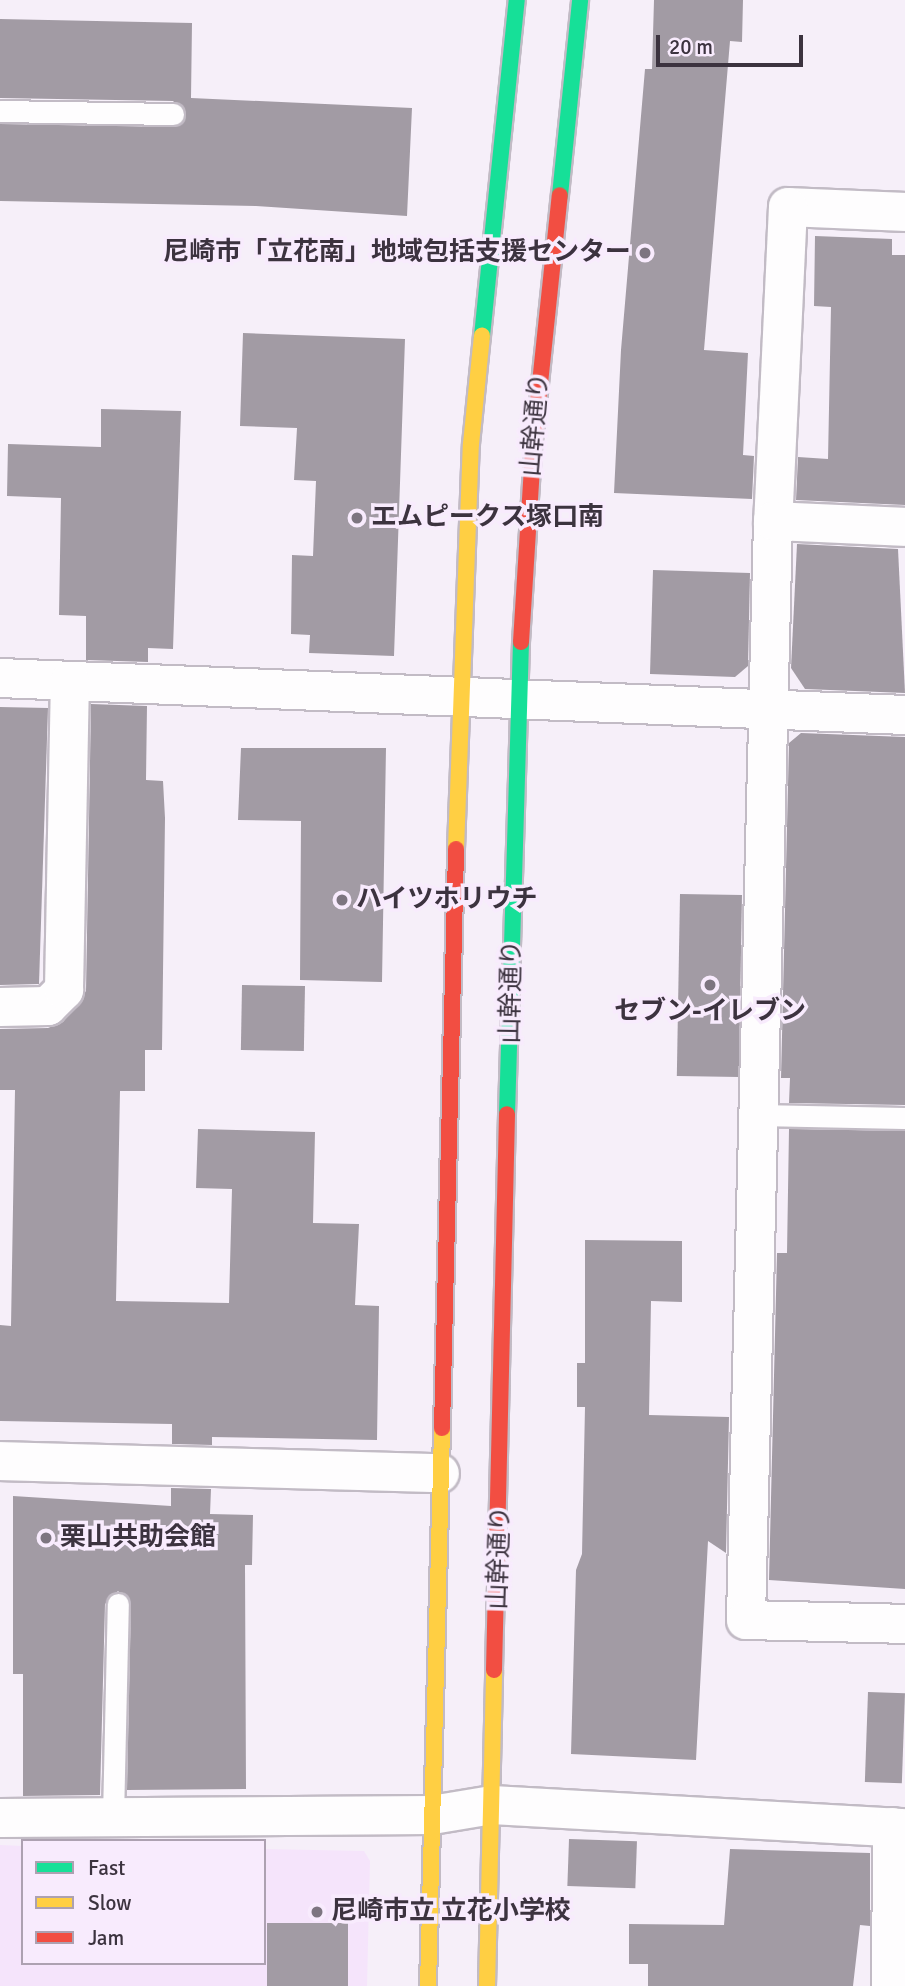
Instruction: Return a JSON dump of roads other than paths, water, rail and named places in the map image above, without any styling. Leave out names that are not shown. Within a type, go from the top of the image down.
[{"type":"street","points":[[428,1986],[460,698],[471,444],[517,0]]},
{"type":"street","name":"山幹通り","points":[[487,1986],[517,700],[533,450],[580,0]]},
{"type":"street","points":[[905,212],[788,207],[773,521],[746,1620],[905,1624]]},
{"type":"street","points":[[773,521],[905,527]]},
{"type":"street","points":[[0,678],[905,715]]},
{"type":"street","points":[[0,1007],[48,1006],[64,990],[70,681]]},
{"type":"street","points":[[0,1461],[440,1473]]},
{"type":"street","points":[[0,1818],[432,1815],[492,1805],[899,1827],[891,1986]]},
{"type":"lane","points":[[0,111],[173,114]]},
{"type":"lane","points":[[757,1115],[905,1118]]},
{"type":"lane","points":[[113,1817],[118,1604]]},
{"type":"place","name":"尼崎市「立花南」地域包括支援センター","points":[[645,253]]},
{"type":"place","name":"エムピークス塚口南","points":[[357,518]]},
{"type":"place","name":"ハイツホリウチ","points":[[342,900]]},
{"type":"place","name":"セブン-イレブン","points":[[710,985]]},
{"type":"place","name":"栗山共助会館","points":[[46,1538]]},
{"type":"place","name":"尼崎市立 立花小学校","points":[[317,1912]]}]
